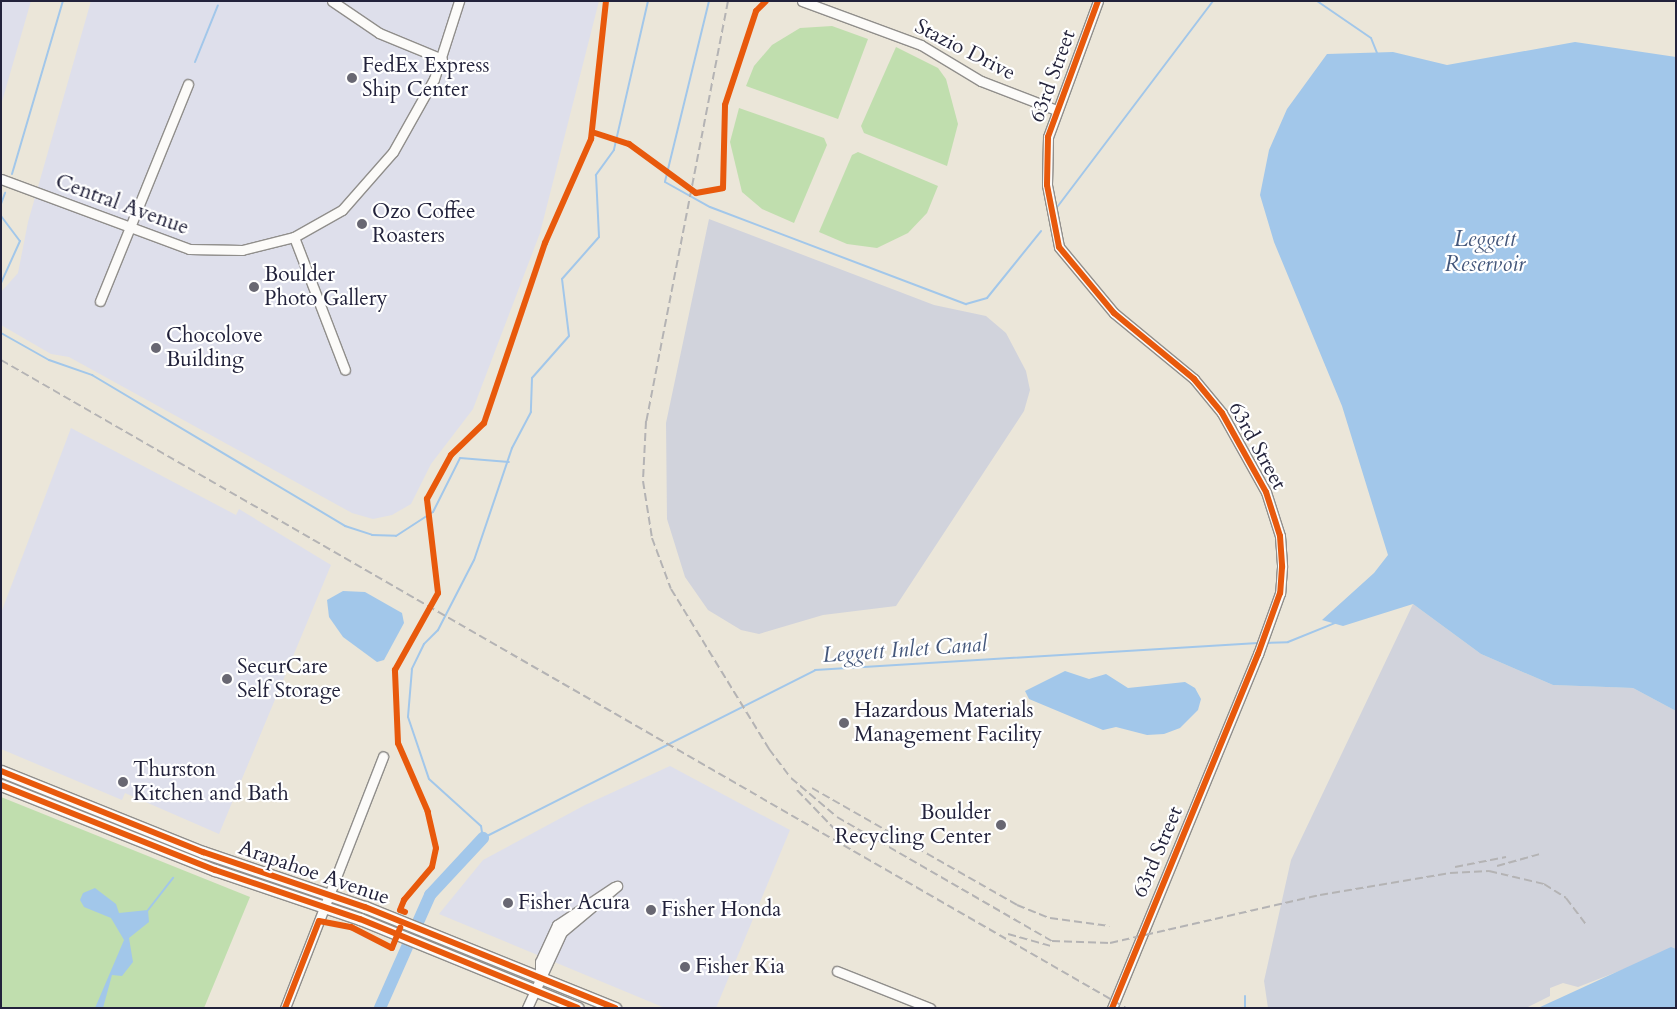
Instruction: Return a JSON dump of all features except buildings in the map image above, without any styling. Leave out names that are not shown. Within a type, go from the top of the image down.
[{"type":"main road","name":"Arapahoe Avenue","points":[[1,771],[219,858],[328,893],[396,919],[615,1008]]},
{"type":"main road","name":"Arapahoe Avenue","points":[[1,786],[215,870],[324,906],[578,1008]]},
{"type":"street","points":[[332,1],[379,33],[442,59]]},
{"type":"street","name":"Central Avenue","points":[[1,179],[129,230],[190,249],[217,251],[271,245],[294,237],[322,224],[361,192],[414,121],[442,59],[459,1]]},
{"type":"street","name":"Stazio Drive","points":[[802,1],[914,42],[981,81],[1056,110]]},
{"type":"street","name":"63rd Street","points":[[1098,1],[1056,110],[1047,169],[1059,247],[1114,313],[1204,388],[1250,457],[1266,492],[1280,536],[1282,567],[1280,593],[1258,654],[1112,1008]]},
{"type":"street","points":[[100,301],[188,84]]},
{"type":"street","points":[[294,237],[346,370]]},
{"type":"street","points":[[285,1008],[328,893],[383,756]]},
{"type":"street","points":[[527,1008],[562,932],[617,886],[557,925],[540,962],[540,977]]},
{"type":"street","points":[[837,971],[930,1008]]},
{"type":"shaded area","points":[[1,1],[31,1],[1,105]]},
{"type":"shaded area","points":[[91,1],[599,1],[540,233],[473,409],[431,464],[411,504],[392,515],[373,519],[352,513],[69,357],[51,354],[1,325],[1,292],[18,273],[28,222]]},
{"type":"shaded area","points":[[709,219],[934,305],[986,316],[1006,333],[1026,371],[1030,390],[1024,411],[896,606],[823,615],[759,634],[741,630],[708,610],[685,577],[667,519],[666,423]]},
{"type":"shaded area","points":[[71,428],[236,515],[239,509],[331,565],[219,834],[125,793],[122,800],[1,749],[1,613]]},
{"type":"shaded area","points":[[1413,604],[1481,654],[1553,685],[1633,688],[1676,711],[1676,949],[1578,987],[1563,983],[1550,988],[1550,996],[1526,1008],[1268,1008],[1264,981],[1291,860]]},
{"type":"shaded area","points":[[670,766],[790,830],[716,1008],[665,1008],[439,914],[483,860],[585,805]]},
{"type":"green space","points":[[832,26],[868,39],[838,119],[746,86],[754,66],[772,45],[800,28]]},
{"type":"green space","points":[[896,47],[938,68],[946,79],[958,124],[947,166],[864,133],[861,126]]},
{"type":"green space","points":[[739,108],[824,138],[827,145],[794,223],[762,209],[742,192],[730,142]]},
{"type":"green space","points":[[858,152],[938,186],[927,213],[908,233],[877,248],[847,244],[819,232],[852,155]]},
{"type":"green space","points":[[1,797],[250,897],[204,1008],[1,1008]]},
{"type":"water","name":"Leggett Reservoir","points":[[1575,42],[1676,57],[1676,711],[1633,688],[1553,685],[1481,654],[1413,604],[1343,626],[1322,620],[1374,573],[1388,555],[1342,406],[1274,242],[1260,195],[1269,150],[1287,109],[1327,54],[1393,52],[1447,65]]},
{"type":"water","points":[[343,591],[365,592],[402,613],[404,623],[384,660],[377,662],[343,637],[329,617],[327,600]]},
{"type":"water","points":[[1065,671],[1089,679],[1106,674],[1128,688],[1185,682],[1195,688],[1201,699],[1198,710],[1180,728],[1164,734],[1147,735],[1116,727],[1103,730],[1029,699],[1025,691]]},
{"type":"water","points":[[95,888],[116,904],[119,913],[148,910],[149,922],[129,938],[133,962],[122,976],[112,975],[103,1008],[95,1008],[124,940],[111,918],[84,907],[80,900],[83,893]]},
{"type":"water","points":[[1671,947],[1676,949],[1676,1008],[1538,1008]]},
{"type":"waterway","points":[[12,174],[63,1]]},
{"type":"waterway","points":[[648,1],[614,150],[596,175],[599,237],[562,279],[569,336],[532,378],[531,412],[512,448],[474,560],[438,630],[424,644],[412,669],[408,717],[429,779],[481,826],[483,838],[815,670],[1258,643]]},
{"type":"waterway","points":[[709,1],[665,182],[710,207],[966,304],[987,298],[1041,231]]},
{"type":"waterway","points":[[1058,206],[1213,1]]},
{"type":"waterway","points":[[1317,1],[1371,38],[1377,53]]},
{"type":"waterway","points":[[195,62],[218,5]]},
{"type":"waterway","points":[[1,204],[5,193]]},
{"type":"waterway","points":[[1,216],[20,241],[1,283]]},
{"type":"waterway","points":[[1,333],[49,360],[92,375],[345,526],[372,535],[396,536],[433,512],[460,458],[509,462]]},
{"type":"waterway","name":"Leggett Inlet Canal","points":[[1265,643],[1288,642],[1335,623]]},
{"type":"waterway","points":[[380,1008],[430,895],[483,838]]},
{"type":"waterway","points":[[148,910],[173,878]]},
{"type":"waterway","points":[[1245,996],[1245,1008]]},
{"type":"railway","points":[[728,1],[646,421],[643,481],[652,538],[671,589],[769,749],[791,778],[837,817],[1052,941],[1110,943],[1320,895],[1450,873],[1489,871],[1544,884],[1566,898],[1587,926]]},
{"type":"railway","points":[[1,360],[1126,1008]]},
{"type":"railway","points":[[812,788],[1017,905],[1050,918],[1109,926]]},
{"type":"railway","points":[[797,790],[845,840]]},
{"type":"railway","points":[[1497,866],[1540,854]]},
{"type":"railway","points":[[1455,867],[1506,857]]},
{"type":"railway","points":[[1008,934],[1051,946]]},
{"type":"cycle path","points":[[405,912],[400,910],[404,900],[432,867],[436,848],[428,812],[398,743],[395,670],[438,593],[427,499],[451,455],[484,423],[545,243],[591,139],[606,1]]},
{"type":"cycle path","points":[[592,132],[629,144],[696,193],[723,188],[725,105],[756,11],[766,1]]},
{"type":"cycle path","points":[[1098,1],[1048,137],[1047,185],[1059,247],[1114,313],[1194,379],[1222,413],[1266,492],[1280,536],[1282,567],[1280,593],[1258,654],[1112,1008]]},
{"type":"cycle path","points":[[1,771],[203,852],[365,907],[615,1008]]},
{"type":"cycle path","points":[[1,785],[215,870],[360,919],[578,1008]]},
{"type":"cycle path","points":[[285,1008],[319,921],[351,927],[392,948],[400,928]]},
{"type":"place","name":"FedEx Express Ship Center","points":[[352,78]]},
{"type":"place","name":"Ozo Coffee Roasters","points":[[362,224]]},
{"type":"place","name":"Boulder Photo Gallery","points":[[254,287]]},
{"type":"place","name":"Chocolove Building","points":[[156,348]]},
{"type":"place","name":"SecurCare Self Storage","points":[[227,679]]},
{"type":"place","name":"Hazardous Materials Management Facility","points":[[844,723]]},
{"type":"place","name":"Thurston Kitchen and Bath","points":[[123,782]]},
{"type":"place","name":"Boulder Recycling Center","points":[[1001,825]]},
{"type":"place","name":"Fisher Acura","points":[[508,903]]},
{"type":"place","name":"Fisher Honda","points":[[651,910]]},
{"type":"place","name":"Fisher Kia","points":[[685,967]]}]
